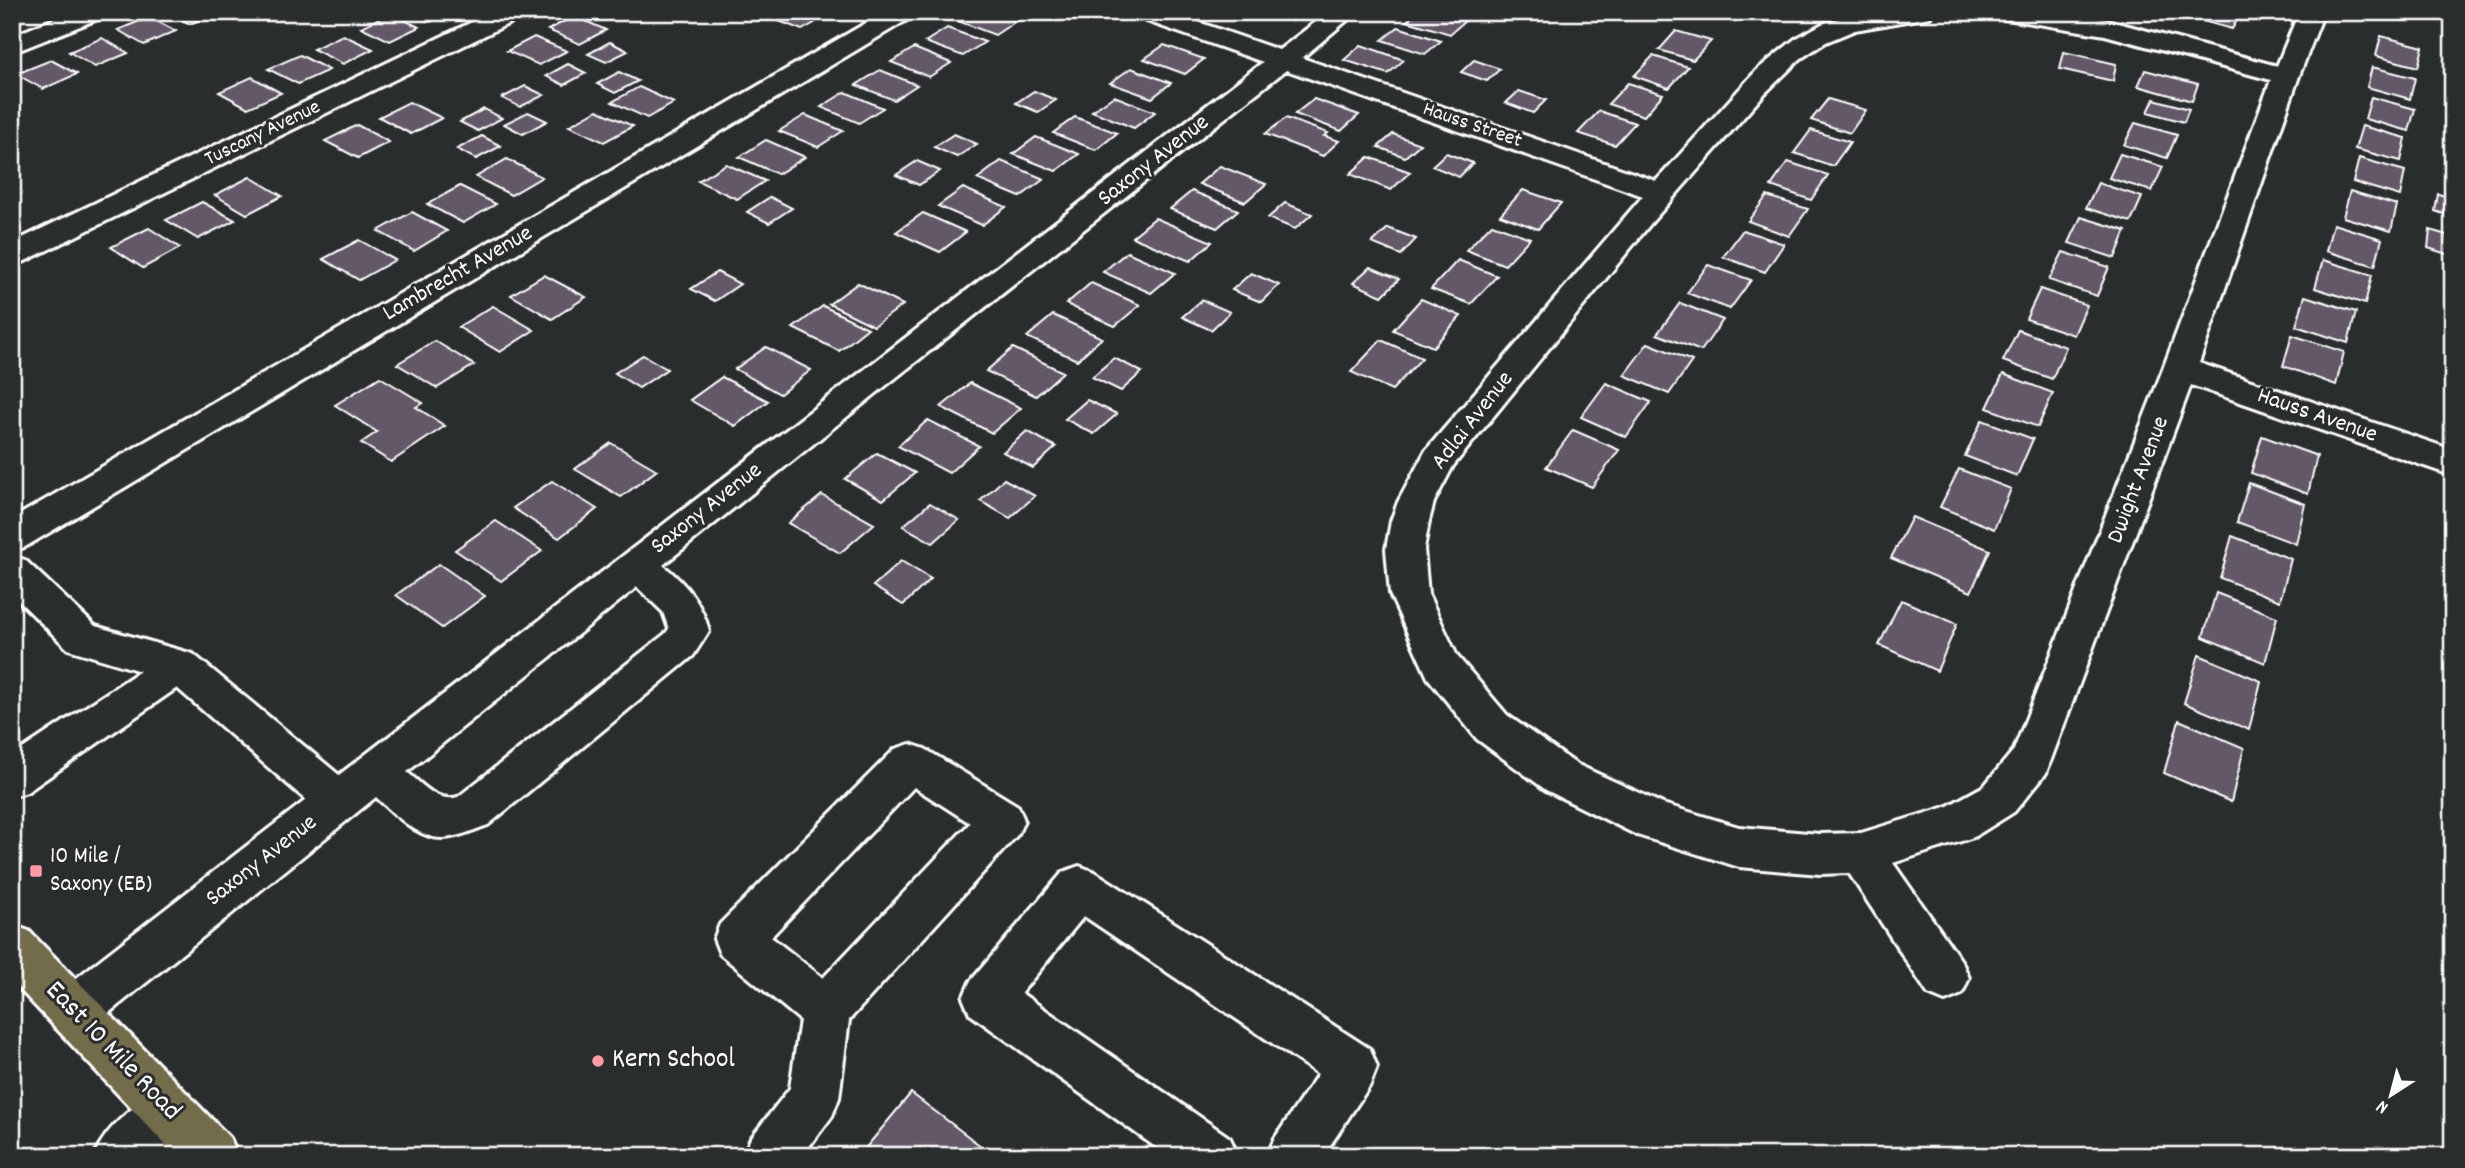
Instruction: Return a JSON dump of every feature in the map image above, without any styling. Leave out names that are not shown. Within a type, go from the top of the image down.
[{"type":"main road","name":"East 10 Mile Road","points":[[12,947],[212,1156]]},
{"type":"street","points":[[12,46],[94,12]]},
{"type":"street","name":"Tuscany Avenue","points":[[12,255],[513,12]]},
{"type":"street","name":"Lambrecht Avenue","points":[[12,537],[904,12]]},
{"type":"street","points":[[1144,12],[1284,60]]},
{"type":"street","name":"Saxony Avenue","points":[[73,1011],[636,565],[1345,12]]},
{"type":"street","points":[[2007,12],[2097,26],[2286,76]]},
{"type":"street","name":"Dwight Avenue","points":[[1861,853],[1958,823],[2000,799],[2031,760],[2312,12]]},
{"type":"street","name":"Adlai Avenue","points":[[1861,853],[1820,854],[1739,848],[1653,821],[1561,777],[1492,727],[1442,666],[1409,594],[1405,550],[1416,502],[1439,459],[1660,192],[1772,71],[1802,45],[1829,30],[1861,19],[1906,13]]},
{"type":"street","name":"Hauss Street","points":[[1284,60],[1660,192]]},
{"type":"street","name":"Hauss Avenue","points":[[2180,369],[2453,463]]},
{"type":"street","points":[[376,771],[426,814],[449,819],[472,811],[678,645],[689,631],[687,616],[674,596],[636,565]]},
{"type":"street","points":[[12,570],[82,638],[178,666],[338,801]]},
{"type":"street","points":[[12,779],[178,666]]},
{"type":"street","points":[[769,1156],[814,1098],[826,1010],[1002,820],[910,762],[737,939],[826,1010]]},
{"type":"street","points":[[1861,853],[1945,978]]},
{"type":"street","points":[[1212,1156],[987,998],[1079,887],[1352,1067],[1293,1156]]},
{"type":"street","points":[[120,1156],[170,1112]]},
{"type":"building","points":[[167,12],[219,12],[190,24]]},
{"type":"building","points":[[410,12],[450,12],[430,22]]},
{"type":"building","points":[[775,12],[813,12],[825,17],[802,30],[768,17]]},
{"type":"building","points":[[972,12],[991,12],[1016,21],[995,35],[958,21]]},
{"type":"building","points":[[1417,12],[1438,12],[1465,21],[1450,34],[1407,21]]},
{"type":"building","points":[[2183,12],[2228,12],[2240,15],[2232,29],[2181,15]]},
{"type":"building","points":[[2417,12],[2453,12],[2453,20],[2452,22]]},
{"type":"building","points":[[390,13],[419,27],[390,41],[361,27]]},
{"type":"building","points":[[574,16],[606,30],[580,44],[548,30]]},
{"type":"building","points":[[149,17],[176,31],[144,45],[118,30]]},
{"type":"building","points":[[1398,27],[1441,41],[1425,54],[1382,40]]},
{"type":"building","points":[[947,28],[985,42],[963,56],[925,42]]},
{"type":"building","points":[[1676,31],[1711,41],[1693,60],[1659,50]]},
{"type":"building","points":[[343,35],[373,49],[343,64],[313,49]]},
{"type":"building","points":[[2381,36],[2423,47],[2418,67],[2376,56]]},
{"type":"building","points":[[534,37],[567,51],[539,65],[507,51]]},
{"type":"building","points":[[102,38],[128,53],[95,67],[69,52]]},
{"type":"building","points":[[610,42],[628,51],[606,62],[588,54]]},
{"type":"building","points":[[1164,45],[1204,59],[1185,74],[1144,59]]},
{"type":"building","points":[[1361,45],[1404,60],[1388,74],[1344,60]]},
{"type":"building","points":[[914,48],[951,63],[929,77],[891,62]]},
{"type":"building","points":[[2064,52],[2116,64],[2113,81],[2060,69]]},
{"type":"building","points":[[300,55],[329,70],[298,84],[268,69]]},
{"type":"building","points":[[1653,56],[1688,67],[1669,88],[1634,76]]},
{"type":"building","points":[[51,60],[77,74],[43,89],[16,74]]},
{"type":"building","points":[[1474,60],[1500,69],[1487,81],[1461,72]]},
{"type":"building","points":[[568,64],[586,73],[564,85],[546,76]]},
{"type":"building","points":[[2372,67],[2415,78],[2410,99],[2367,87]]},
{"type":"building","points":[[1131,68],[1171,83],[1152,98],[1110,83]]},
{"type":"building","points":[[880,70],[917,85],[894,100],[856,85]]},
{"type":"building","points":[[2145,70],[2198,84],[2192,101],[2138,86]]},
{"type":"building","points":[[619,72],[638,81],[615,93],[597,84]]},
{"type":"building","points":[[252,77],[281,93],[248,108],[219,92]]},
{"type":"building","points":[[1628,83],[1663,94],[1644,116],[1608,104]]},
{"type":"building","points":[[525,86],[544,95],[520,107],[502,98]]},
{"type":"building","points":[[639,87],[674,103],[647,118],[612,102]]},
{"type":"building","points":[[1034,91],[1056,100],[1038,112],[1016,103]]},
{"type":"building","points":[[1519,91],[1546,100],[1533,113],[1506,103]]},
{"type":"building","points":[[845,92],[883,108],[859,123],[821,107]]},
{"type":"building","points":[[1114,96],[1155,112],[1134,128],[1092,111]]},
{"type":"building","points":[[2371,97],[2415,109],[2409,131],[2365,119]]},
{"type":"building","points":[[1314,99],[1359,115],[1341,131],[1295,114]]},
{"type":"building","points":[[1828,99],[1866,110],[1850,133],[1811,120]]},
{"type":"building","points":[[2154,99],[2189,109],[2184,122],[2148,112]]},
{"type":"building","points":[[409,102],[442,118],[411,134],[379,117]]},
{"type":"building","points":[[484,109],[502,118],[478,131],[460,122]]},
{"type":"building","points":[[597,110],[633,126],[604,142],[569,126]]},
{"type":"building","points":[[1599,111],[1635,123],[1615,145],[1578,133]]},
{"type":"building","points":[[528,112],[547,121],[523,134],[504,124]]},
{"type":"building","points":[[805,115],[843,131],[818,147],[779,131]]},
{"type":"building","points":[[1075,117],[1117,133],[1096,150],[1053,133]]},
{"type":"building","points":[[1286,118],[1328,133],[1324,136],[1339,141],[1323,156],[1265,134]]},
{"type":"building","points":[[2135,123],[2177,135],[2167,158],[2124,145]]},
{"type":"building","points":[[357,125],[389,142],[358,158],[325,141]]},
{"type":"building","points":[[2362,126],[2406,138],[2401,161],[2355,149]]},
{"type":"building","points":[[1811,130],[1850,142],[1833,166],[1794,153]]},
{"type":"building","points":[[954,134],[977,144],[957,157],[934,147]]},
{"type":"building","points":[[1393,134],[1420,144],[1405,157],[1378,147]]},
{"type":"building","points":[[482,136],[501,146],[476,159],[457,149]]},
{"type":"building","points":[[1036,137],[1079,154],[1056,171],[1013,154]]},
{"type":"building","points":[[766,140],[805,157],[778,174],[739,157]]},
{"type":"building","points":[[1446,153],[1473,163],[1459,177],[1432,166]]},
{"type":"building","points":[[2120,154],[2163,167],[2152,191],[2109,178]]},
{"type":"building","points":[[1369,157],[1410,172],[1391,190],[1350,174]]},
{"type":"building","points":[[2359,158],[2405,171],[2400,196],[2353,182]]},
{"type":"building","points":[[507,159],[542,177],[511,195],[476,177]]},
{"type":"building","points":[[917,161],[940,171],[919,185],[896,175]]},
{"type":"building","points":[[1001,161],[1044,179],[1020,197],[977,179]]},
{"type":"building","points":[[1788,162],[1828,175],[1811,200],[1771,186]]},
{"type":"building","points":[[726,164],[765,181],[737,199],[698,181]]},
{"type":"building","points":[[1220,166],[1266,184],[1245,202],[1199,184]]},
{"type":"building","points":[[250,177],[282,196],[247,214],[215,195]]},
{"type":"building","points":[[2098,183],[2142,197],[2131,222],[2086,208]]},
{"type":"building","points":[[460,186],[496,204],[463,223],[427,204]]},
{"type":"building","points":[[963,188],[1006,207],[982,225],[938,206]]},
{"type":"building","points":[[1523,190],[1561,203],[1538,229],[1500,215]]},
{"type":"building","points":[[1192,191],[1238,210],[1217,228],[1170,209]]},
{"type":"building","points":[[2350,191],[2397,205],[2391,231],[2343,217]]},
{"type":"building","points":[[2438,194],[2453,198],[2453,217],[2435,211]]},
{"type":"building","points":[[1767,196],[1808,209],[1789,236],[1748,221]]},
{"type":"building","points":[[770,197],[792,208],[769,223],[747,212]]},
{"type":"building","points":[[202,202],[235,220],[198,239],[166,220]]},
{"type":"building","points":[[1285,203],[1312,214],[1295,229],[1268,218]]},
{"type":"building","points":[[412,212],[447,231],[414,251],[378,231]]},
{"type":"building","points":[[923,213],[966,232],[940,252],[896,232]]},
{"type":"building","points":[[2081,217],[2126,231],[2115,258],[2069,243]]},
{"type":"building","points":[[1155,218],[1212,242],[1190,261],[1132,237]]},
{"type":"building","points":[[1492,224],[1530,238],[1505,265],[1466,250]]},
{"type":"building","points":[[2333,224],[2382,239],[2375,266],[2326,251]]},
{"type":"building","points":[[149,228],[180,248],[143,268],[111,247]]},
{"type":"building","points":[[1388,228],[1416,239],[1401,255],[1372,243]]},
{"type":"building","points":[[1743,230],[1784,244],[1765,272],[1723,257]]},
{"type":"building","points":[[2430,230],[2453,237],[2453,256],[2428,248]]},
{"type":"building","points":[[359,240],[395,260],[359,280],[323,259]]},
{"type":"building","points":[[1127,252],[1175,273],[1151,293],[1103,272]]},
{"type":"building","points":[[2063,252],[2109,267],[2097,296],[2049,280]]},
{"type":"building","points":[[1458,260],[1497,276],[1471,304],[1431,289]]},
{"type":"building","points":[[2323,260],[2372,275],[2365,304],[2315,288]]},
{"type":"building","points":[[1708,265],[1751,280],[1730,309],[1687,293]]},
{"type":"building","points":[[1370,267],[1399,279],[1382,296],[1353,283]]},
{"type":"building","points":[[717,272],[740,284],[715,301],[691,289]]},
{"type":"building","points":[[1251,273],[1279,285],[1261,302],[1232,290]]},
{"type":"building","points":[[544,275],[586,297],[552,319],[511,295]]},
{"type":"building","points":[[858,283],[903,305],[874,326],[829,304]]},
{"type":"building","points":[[1091,283],[1140,305],[1115,326],[1066,304]]},
{"type":"building","points":[[2040,289],[2087,305],[2074,335],[2026,319]]},
{"type":"building","points":[[2305,296],[2356,312],[2348,343],[2296,326]]},
{"type":"building","points":[[1421,299],[1461,316],[1433,347],[1393,330]]},
{"type":"building","points":[[1202,300],[1230,312],[1211,330],[1182,317]]},
{"type":"building","points":[[1680,303],[1723,320],[1701,351],[1657,334]]},
{"type":"building","points":[[493,306],[534,330],[500,352],[458,327]]},
{"type":"building","points":[[823,306],[868,328],[839,351],[793,328]]},
{"type":"building","points":[[1053,315],[1102,338],[1077,360],[1027,337]]},
{"type":"building","points":[[2018,330],[2066,347],[2052,379],[2003,361]]},
{"type":"building","points":[[2292,335],[2344,352],[2336,385],[2283,366]]},
{"type":"building","points":[[1381,340],[1422,358],[1392,390],[1351,372]]},
{"type":"building","points":[[435,341],[474,365],[437,388],[397,364]]},
{"type":"building","points":[[1648,343],[1692,361],[1669,394],[1624,375]]},
{"type":"building","points":[[766,347],[811,370],[780,394],[735,369]]},
{"type":"building","points":[[1013,348],[1063,372],[1036,396],[986,371]]},
{"type":"building","points":[[643,355],[667,369],[639,388],[615,373]]},
{"type":"building","points":[[1114,358],[1142,372],[1121,391],[1092,377]]},
{"type":"building","points":[[2003,374],[2053,393],[2038,427],[1987,408]]},
{"type":"building","points":[[380,377],[423,403],[416,407],[445,426],[391,462],[361,443],[377,432],[335,405]]},
{"type":"building","points":[[722,377],[768,401],[735,426],[690,400]]},
{"type":"building","points":[[970,383],[1021,408],[992,433],[941,407]]},
{"type":"building","points":[[1606,383],[1651,402],[1626,437],[1581,417]]},
{"type":"building","points":[[1087,400],[1117,414],[1094,434],[1065,419]]},
{"type":"building","points":[[928,420],[979,446],[949,473],[898,446]]},
{"type":"building","points":[[1982,420],[2033,439],[2017,476],[1965,456]]},
{"type":"building","points":[[1573,430],[1619,450],[1592,487],[1546,467]]},
{"type":"building","points":[[1027,431],[1056,447],[1033,468],[1003,452]]},
{"type":"building","points":[[2262,436],[2317,456],[2308,494],[2251,473]]},
{"type":"building","points":[[611,443],[657,470],[621,497],[575,469]]},
{"type":"building","points":[[877,453],[915,473],[883,500],[845,479]]},
{"type":"building","points":[[1959,469],[2011,489],[1994,529],[1940,507]]},
{"type":"building","points":[[1004,479],[1035,496],[1010,518],[980,501]]},
{"type":"building","points":[[552,481],[597,509],[559,538],[513,508]]},
{"type":"building","points":[[2249,483],[2305,504],[2296,544],[2237,522]]},
{"type":"building","points":[[822,495],[874,524],[840,553],[788,523]]},
{"type":"building","points":[[930,503],[959,520],[933,543],[903,526]]},
{"type":"building","points":[[1912,517],[1990,550],[1971,592],[1891,558]]},
{"type":"building","points":[[496,521],[542,551],[501,581],[455,550]]},
{"type":"building","points":[[2232,536],[2291,559],[2280,601],[2220,578]]},
{"type":"building","points":[[901,561],[931,579],[903,605],[873,586]]},
{"type":"building","points":[[439,564],[485,596],[442,628],[396,595]]},
{"type":"building","points":[[2216,593],[2277,617],[2265,663],[2203,637]]},
{"type":"building","points":[[1901,600],[1957,624],[1937,671],[1879,645]]},
{"type":"building","points":[[2199,655],[2261,681],[2249,730],[2184,703]]},
{"type":"building","points":[[2179,720],[2244,748],[2231,802],[2164,773]]},
{"type":"building","points":[[911,1093],[994,1156],[859,1156]]},
{"type":"place","name":"10 Mile / Saxony (EB)","points":[[36,871]]},
{"type":"place","name":"Kern School","points":[[598,1061]]}]
